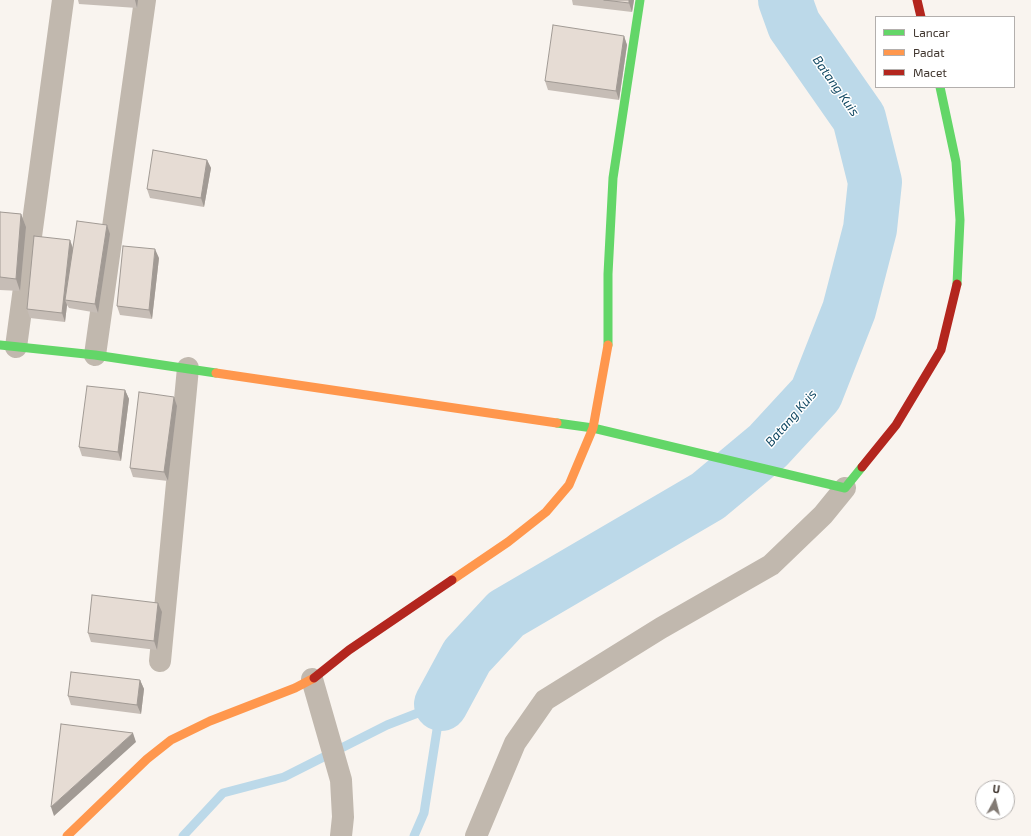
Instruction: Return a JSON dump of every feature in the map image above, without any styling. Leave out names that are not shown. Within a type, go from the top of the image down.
[{"type":"street","points":[[63,0],[8,346],[95,355],[188,368],[593,428],[845,488]]},
{"type":"street","points":[[95,355],[145,0]]},
{"type":"street","points":[[67,836],[147,759],[171,740],[210,721],[296,688],[312,679],[349,650],[508,542],[546,512],[569,485],[578,467],[593,428],[609,335],[608,274],[613,178],[640,0]]},
{"type":"street","points":[[917,0],[921,16]]},
{"type":"street","points":[[476,836],[515,743],[545,700],[661,628],[772,565],[823,515],[896,425],[941,350],[958,279],[960,220],[956,162],[940,88]]},
{"type":"street","points":[[160,661],[188,368]]},
{"type":"street","points":[[312,679],[323,712],[341,780],[343,816],[342,836]]},
{"type":"building","points":[[604,0],[629,0],[629,3]]},
{"type":"building","points":[[553,25],[624,36],[616,91],[545,81]]},
{"type":"building","points":[[153,150],[207,160],[201,198],[147,189]]},
{"type":"building","points":[[0,212],[21,214],[16,279],[0,277]]},
{"type":"building","points":[[77,221],[107,225],[95,304],[65,300]]},
{"type":"building","points":[[34,236],[70,240],[62,313],[27,309]]},
{"type":"building","points":[[123,246],[155,249],[149,310],[117,306]]},
{"type":"building","points":[[87,386],[125,390],[118,452],[79,447]]},
{"type":"building","points":[[139,392],[174,397],[164,472],[130,468]]},
{"type":"building","points":[[92,595],[158,603],[154,641],[88,633]]},
{"type":"building","points":[[71,672],[140,680],[137,705],[68,696]]},
{"type":"building","points":[[61,724],[133,733],[51,807]]},
{"type":"waterway","name":"Batang Kuis","points":[[441,704],[467,656],[506,614],[708,496],[768,446],[816,394],[849,310],[870,229],[875,182],[859,118],[794,25],[785,0]]},
{"type":"waterway","points":[[183,836],[223,793],[284,777],[387,725],[441,704]]},
{"type":"waterway","points":[[414,836],[424,813],[441,704]]},
{"type":"traffic: fast","points":[[608,345],[608,274],[613,178],[640,0]]},
{"type":"traffic: fast","points":[[940,88],[956,162],[960,220],[957,284]]},
{"type":"traffic: fast","points":[[0,345],[95,355],[216,373]]},
{"type":"traffic: fast","points":[[557,423],[593,428],[845,488],[862,467]]},
{"type":"traffic: slow","points":[[452,580],[508,542],[546,512],[569,485],[593,428],[608,345]]},
{"type":"traffic: slow","points":[[216,373],[557,423]]},
{"type":"traffic: slow","points":[[67,836],[147,759],[171,740],[210,721],[295,688],[314,678]]},
{"type":"traffic: jam","points":[[917,0],[921,16]]},
{"type":"traffic: jam","points":[[862,467],[896,425],[941,350],[957,284]]},
{"type":"traffic: jam","points":[[314,678],[349,650],[452,580]]}]
